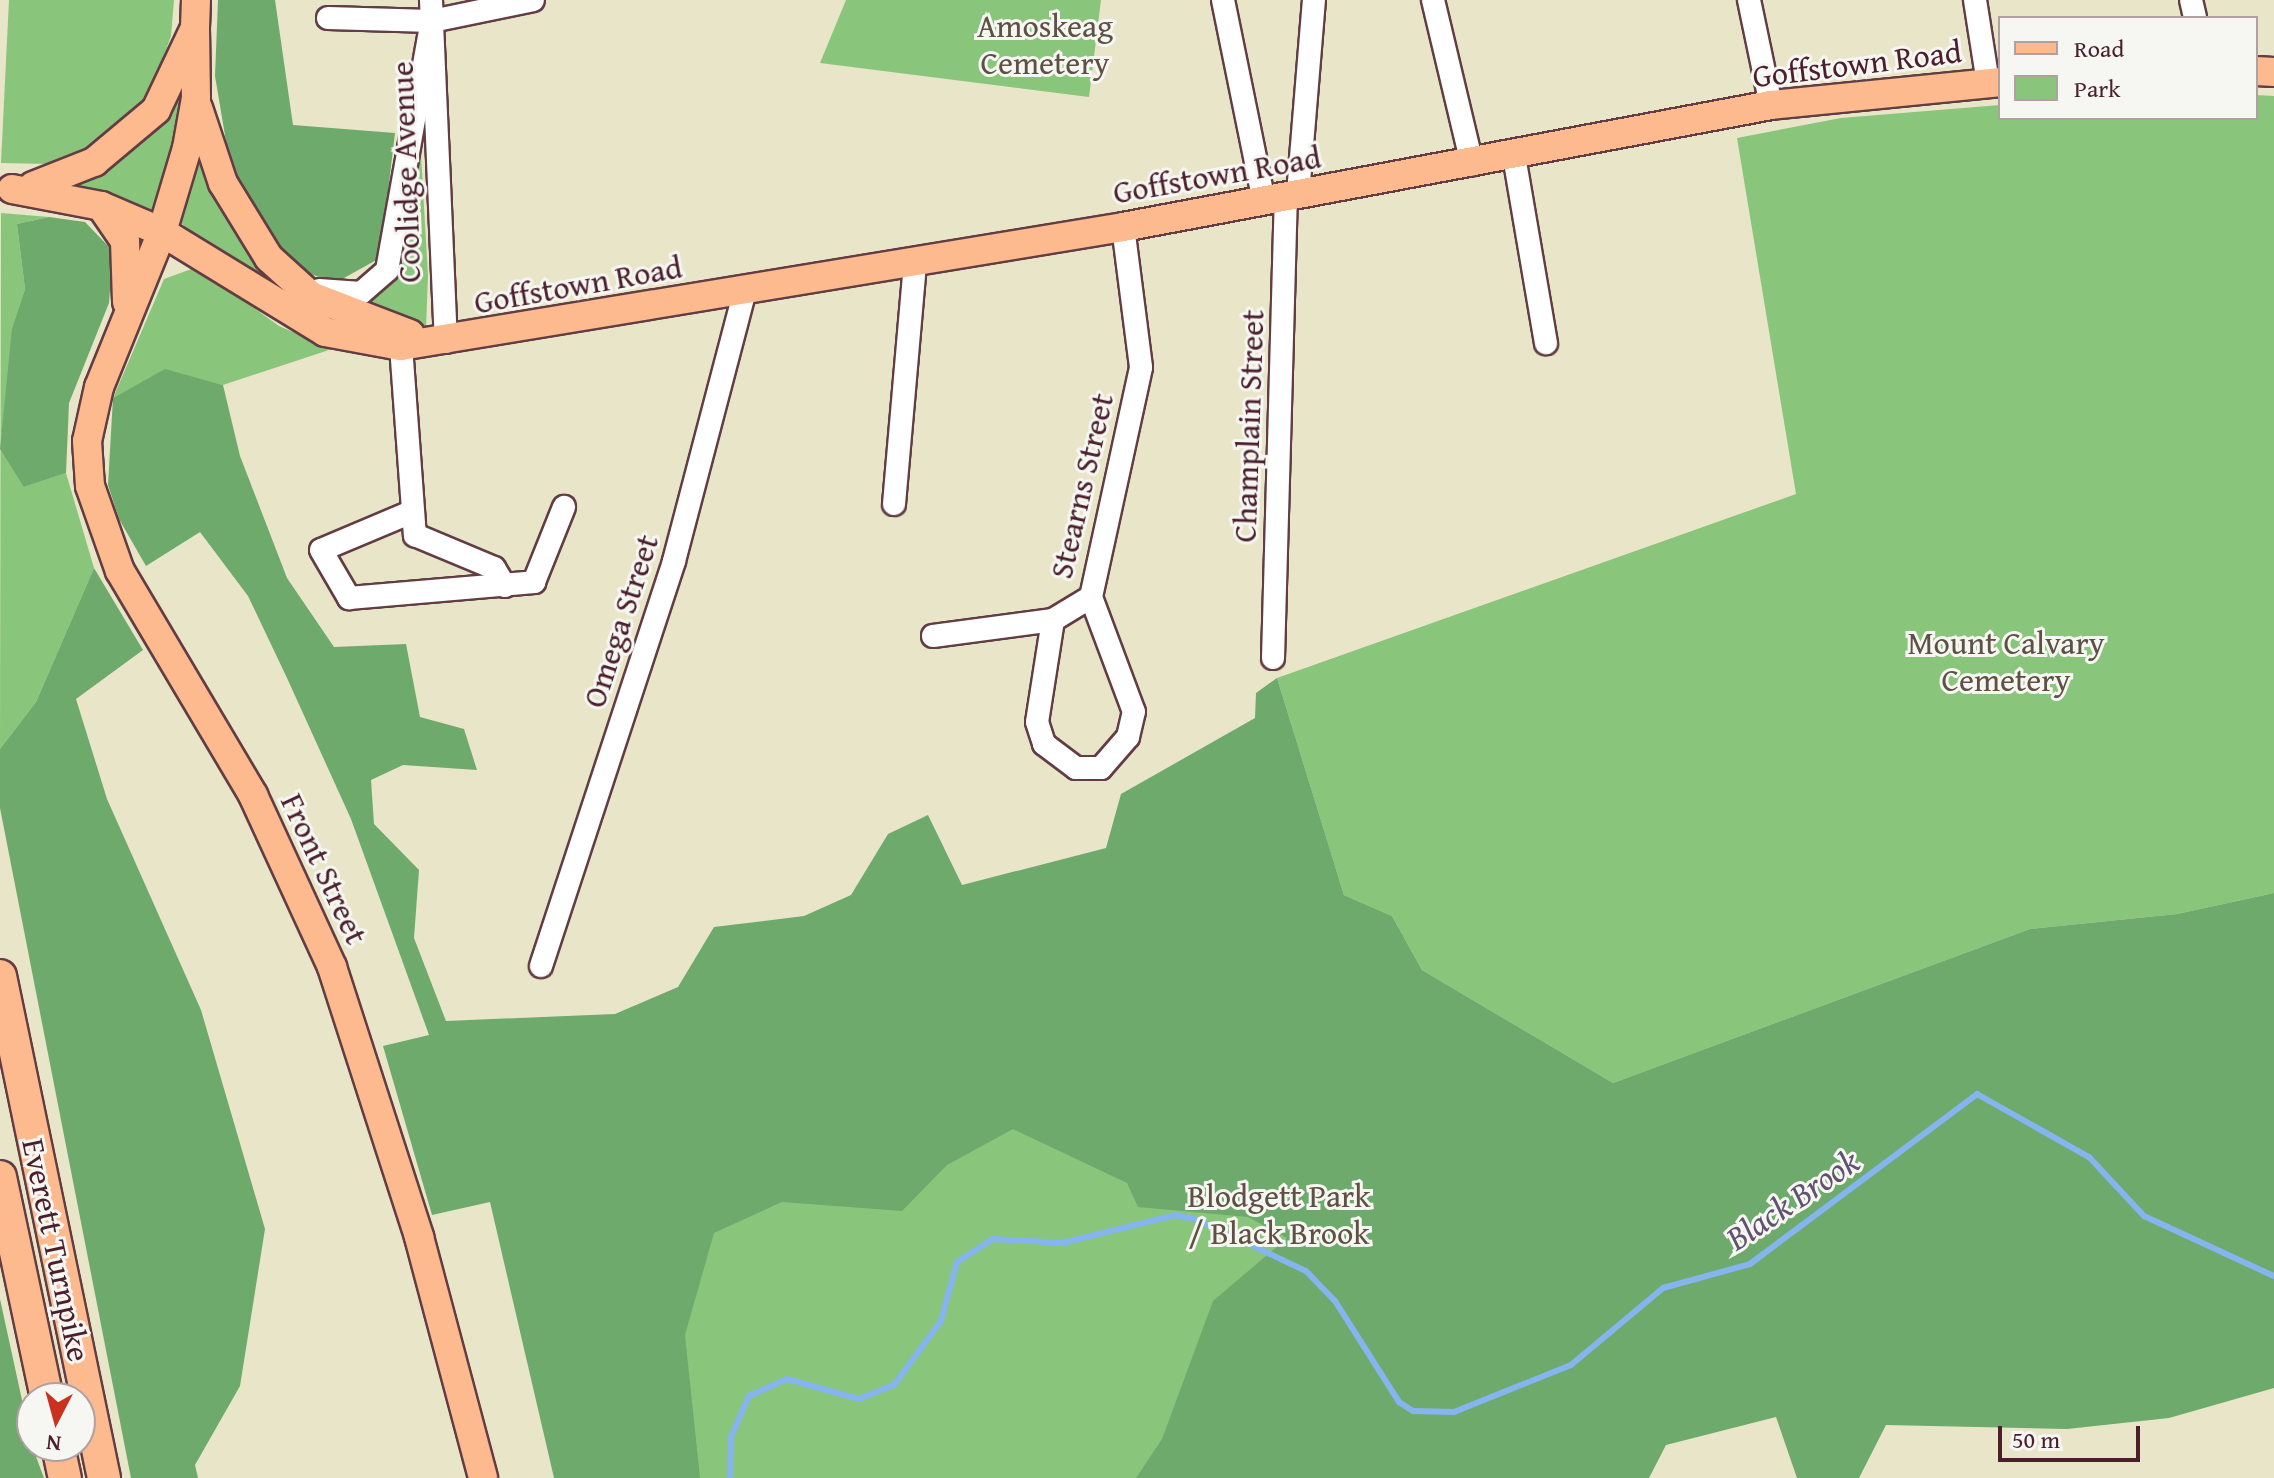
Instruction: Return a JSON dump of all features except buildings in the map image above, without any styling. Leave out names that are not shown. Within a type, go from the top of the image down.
[{"type":"highway","name":"Everett Turnpike","points":[[0,976],[104,1478]]},
{"type":"highway","name":"Everett Turnpike","points":[[0,1177],[5,1220],[43,1382]]},
{"type":"main road","points":[[126,316],[162,232],[196,98],[195,14]]},
{"type":"main road","points":[[6,188],[50,184],[126,140],[156,110],[195,14]]},
{"type":"main road","name":"Goffstown Road","points":[[6,188],[101,206],[162,232],[325,332],[401,346],[446,342],[1123,227],[1472,164],[1771,105],[1994,82]]},
{"type":"main road","name":"Goffstown Road","points":[[196,98],[223,183],[255,242],[285,274],[341,312],[446,342]]},
{"type":"main road","points":[[101,206],[125,241],[128,270],[126,316]]},
{"type":"main road","points":[[126,316],[174,254],[208,262]]},
{"type":"main road","name":"Front Street","points":[[126,316],[90,418],[94,508],[120,571],[253,795],[332,967],[419,1237],[483,1478]]},
{"type":"street","points":[[328,18],[533,0]]},
{"type":"street","points":[[1223,0],[1283,197]]},
{"type":"street","points":[[1283,197],[1314,0]]},
{"type":"street","points":[[1433,0],[1472,164]]},
{"type":"street","points":[[1749,0],[1771,105]]},
{"type":"street","points":[[1975,0],[1994,82]]},
{"type":"street","points":[[285,274],[346,296],[387,270],[432,11]]},
{"type":"street","name":"Coolidge Avenue","points":[[432,11],[446,342]]},
{"type":"street","points":[[1514,156],[1546,343]]},
{"type":"street","name":"Champlain Street","points":[[1273,658],[1283,197]]},
{"type":"street","name":"Stearns Street","points":[[933,636],[1053,620],[1091,597],[1141,367],[1123,227]]},
{"type":"street","points":[[894,504],[915,262]]},
{"type":"street","name":"Omega Street","points":[[541,966],[674,561],[745,290]]},
{"type":"street","points":[[401,346],[409,513],[415,535],[494,568],[505,586]]},
{"type":"street","points":[[409,513],[321,550],[349,598],[534,582],[564,507]]},
{"type":"street","points":[[1053,620],[1041,733],[1061,761],[1101,768],[1128,737],[1134,712],[1091,597]]},
{"type":"green space","points":[[9,0],[174,0],[171,36],[147,103],[107,142],[50,164],[1,163]]},
{"type":"green space","points":[[218,0],[275,0],[293,125],[395,133],[380,258],[335,283],[292,267],[259,229],[231,171],[215,76]]},
{"type":"green space","name":"Amoskeag Cemetery","points":[[846,0],[1101,0],[1089,97],[820,63]]},
{"type":"green space","points":[[189,60],[188,101],[158,212],[64,184],[127,155],[162,117]]},
{"type":"green space","name":"Mount Calvary Cemetery","points":[[2258,95],[2274,96],[2274,893],[2177,914],[2030,929],[1613,1083],[1422,970],[1392,916],[1344,895],[1277,678],[1796,494],[1737,138],[1841,118],[1998,105],[1998,120],[2258,120]]},
{"type":"green space","points":[[198,139],[218,199],[360,334],[242,273],[176,219]]},
{"type":"green space","points":[[421,154],[428,276],[426,327],[340,303],[375,294],[403,262]]},
{"type":"green space","points":[[1,213],[49,217],[17,224],[25,289],[12,328],[24,487],[66,473],[94,568],[36,702],[0,749]]},
{"type":"green space","points":[[49,217],[85,222],[113,251],[109,303],[69,403],[66,473],[24,487],[0,449],[12,328],[25,289],[17,224]]},
{"type":"green space","points":[[197,267],[279,326],[332,349],[223,385],[165,370],[113,398],[164,279]]},
{"type":"green space","name":"Blodgett Park / Black Brook","points":[[165,369],[223,385],[240,456],[287,578],[334,647],[406,644],[420,717],[464,729],[477,770],[403,765],[371,780],[374,824],[419,870],[414,938],[446,1021],[615,1014],[678,987],[714,927],[804,916],[851,895],[888,834],[928,815],[962,885],[1106,848],[1121,794],[1255,718],[1256,693],[1277,678],[1344,895],[1392,916],[1422,970],[1613,1083],[2030,929],[2177,914],[2274,893],[2274,1388],[2169,1418],[2067,1429],[1886,1425],[1859,1478],[1797,1478],[1776,1417],[1666,1445],[1649,1478],[1136,1478],[1162,1439],[1213,1301],[1287,1238],[1248,1217],[1138,1207],[1127,1183],[1013,1129],[947,1165],[902,1211],[782,1202],[714,1233],[685,1335],[700,1478],[554,1478],[490,1202],[432,1215],[383,1046],[429,1035],[351,819],[248,596],[200,532],[146,566],[119,519],[108,485],[113,398]]},
{"type":"green space","points":[[94,568],[143,650],[76,699],[107,799],[201,1010],[265,1229],[240,1386],[195,1465],[198,1478],[131,1478],[0,808],[0,749],[36,702]]},
{"type":"green space","name":"Blodgett Park / Black Brook","points":[[1308,929],[1862,1341],[1513,1478],[593,1478],[571,1174]]},
{"type":"green space","points":[[0,1299],[18,1382],[16,1462],[38,1462],[44,1478],[0,1478]]},
{"type":"waterway","name":"Black Brook","points":[[730,1478],[731,1437],[749,1396],[787,1379],[859,1399],[894,1385],[941,1321],[957,1262],[993,1239],[1062,1243],[1176,1215],[1198,1220],[1306,1271],[1335,1301],[1399,1402],[1413,1411],[1454,1412],[1571,1365],[1663,1288],[1750,1264],[1977,1094],[2089,1157],[2144,1216],[2274,1276]]}]
